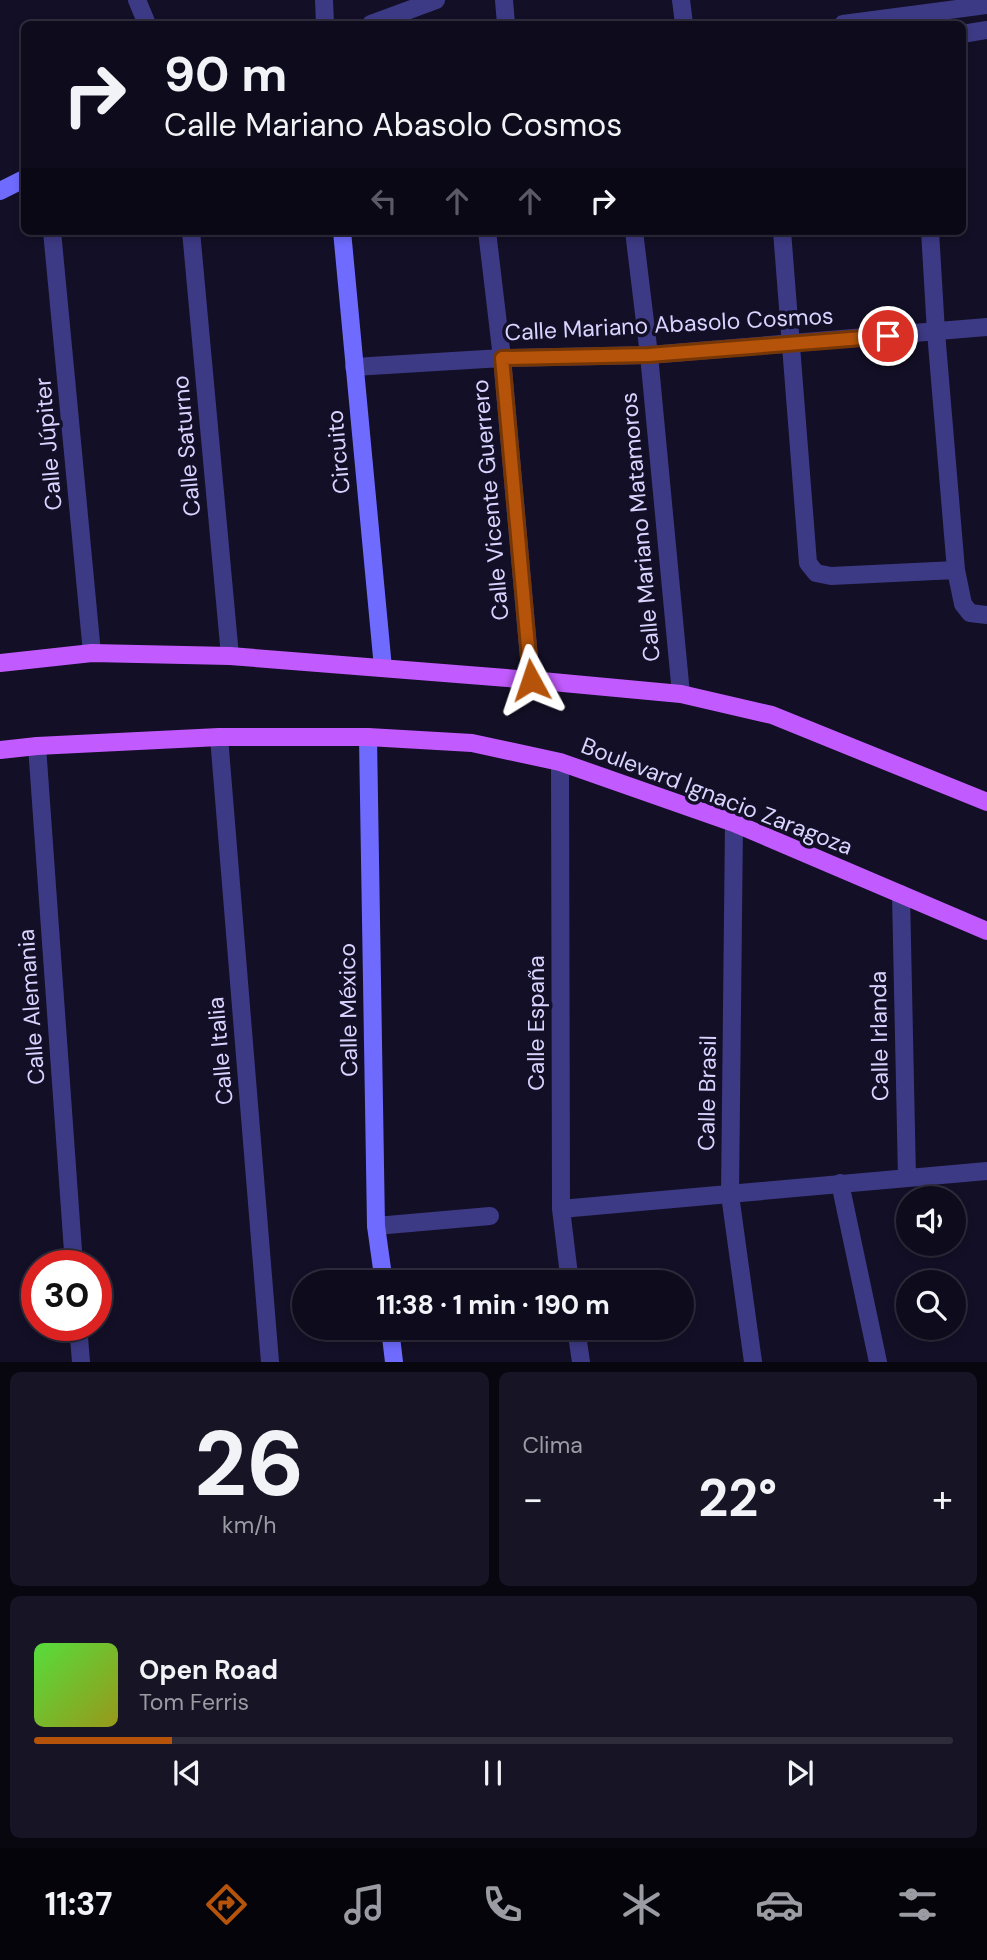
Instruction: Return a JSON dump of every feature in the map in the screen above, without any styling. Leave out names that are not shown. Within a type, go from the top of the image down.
[{"type":"main road","points":[[0,663],[92,653],[230,656],[681,694],[772,715],[987,802]]},
{"type":"main road","name":"Boulevard Ignacio Zaragoza","points":[[0,751],[37,746],[219,737],[368,737],[472,743],[560,762],[734,823],[987,931]]},
{"type":"street","points":[[137,0],[146,21]]},
{"type":"street","points":[[324,0],[325,21]]},
{"type":"street","points":[[379,21],[436,0]]},
{"type":"street","points":[[504,0],[506,21]]},
{"type":"street","points":[[681,0],[684,21]]},
{"type":"street","points":[[866,21],[987,5]]},
{"type":"street","points":[[966,33],[987,30]]},
{"type":"street","points":[[0,190],[21,180]]},
{"type":"street","name":"Calle Júpiter","points":[[52,235],[92,653]]},
{"type":"street","name":"Calle Saturno","points":[[191,235],[230,656]]},
{"type":"street","name":"Circuito","points":[[342,235],[383,668]]},
{"type":"street","name":"Calle Vicente Guerrero","points":[[487,235],[502,358],[531,680]]},
{"type":"street","name":"Calle Mariano Matamoros","points":[[634,235],[649,355],[681,694]]},
{"type":"street","points":[[782,235],[793,343],[808,563],[816,573],[831,576],[956,570]]},
{"type":"street","points":[[930,235],[956,570],[963,604],[970,613],[987,615]]},
{"type":"street","name":"Calle Mariano Abasolo Cosmos","points":[[354,367],[502,358],[649,355],[987,327]]},
{"type":"street","name":"Calle Italia","points":[[219,737],[270,1362]]},
{"type":"street","name":"Calle México","points":[[368,737],[376,1226],[382,1270]]},
{"type":"street","name":"Calle Alemania","points":[[37,746],[73,1250]]},
{"type":"street","name":"Calle España","points":[[560,762],[561,1209],[568,1270]]},
{"type":"street","name":"Calle Brasil","points":[[734,823],[730,1195],[753,1362]]},
{"type":"street","name":"Calle Irlanda","points":[[901,894],[906,1178]]},
{"type":"street","points":[[561,1209],[987,1171]]},
{"type":"street","points":[[840,1183],[878,1362]]},
{"type":"street","points":[[376,1226],[490,1216]]},
{"type":"street","points":[[391,1340],[394,1362]]},
{"type":"street","points":[[577,1340],[580,1362]]},
{"type":"street","points":[[79,1341],[81,1362]]},
{"type":"route","points":[[531,680],[502,358],[649,355],[888,336]]}]
